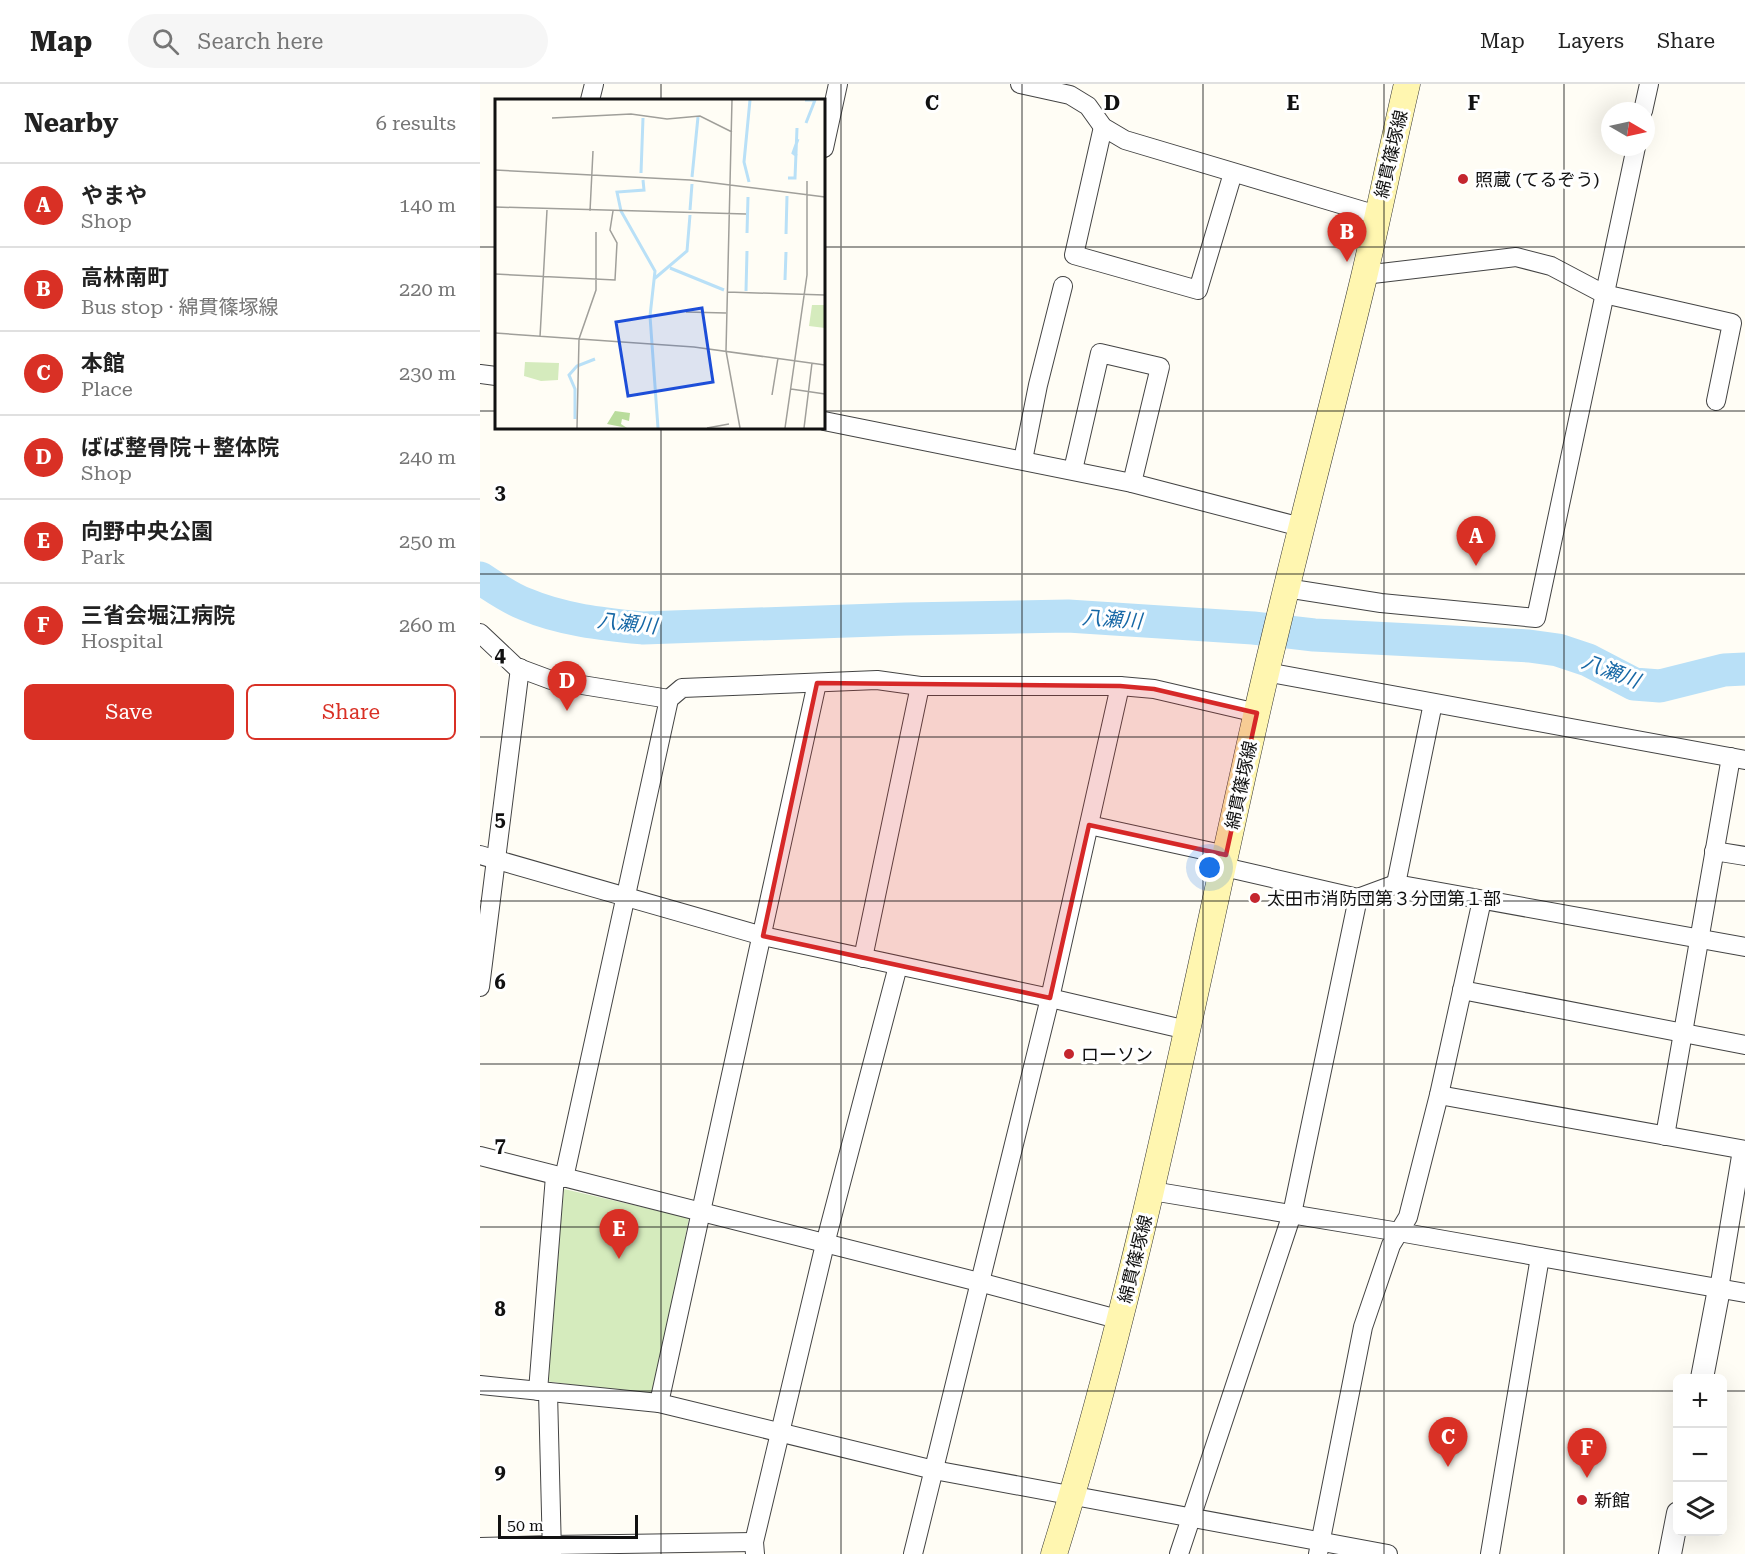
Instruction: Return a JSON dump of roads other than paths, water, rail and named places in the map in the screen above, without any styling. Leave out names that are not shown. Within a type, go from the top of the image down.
[{"type":"main road","name":"綿貫篠塚線","points":[[1054,1554],[1121,1320],[1152,1191],[1267,668],[1364,275],[1407,84]]},
{"type":"street","points":[[590,99],[594,84]]},
{"type":"street","points":[[825,143],[838,84]]},
{"type":"street","points":[[1020,84],[1070,95],[1088,106],[1103,127],[1125,140],[1377,215]]},
{"type":"street","points":[[1645,102],[1649,84]]},
{"type":"street","points":[[1103,127],[1074,255],[1198,290],[1233,172]]},
{"type":"street","points":[[1285,592],[1536,618],[1634,156]]},
{"type":"street","points":[[1364,275],[1516,257],[1551,266],[1604,294],[1732,323],[1716,401]]},
{"type":"street","points":[[1023,460],[1038,385],[1063,286]]},
{"type":"street","points":[[1073,470],[1100,353],[1160,366],[1132,483]]},
{"type":"street","points":[[480,374],[495,376]]},
{"type":"street","points":[[825,421],[1132,483],[1301,527]]},
{"type":"street","points":[[480,633],[516,667],[551,680],[669,699]]},
{"type":"street","points":[[480,987],[488,857],[520,668]]},
{"type":"street","points":[[1267,668],[1433,703],[1738,759],[1714,851],[1665,1136]]},
{"type":"street","points":[[552,1549],[543,1391],[559,1177],[626,897],[669,699],[682,688],[877,680],[921,686],[1154,688],[1257,713]]},
{"type":"street","points":[[659,1403],[699,1212],[763,936],[817,683]]},
{"type":"street","points":[[863,958],[921,686]]},
{"type":"street","points":[[913,1554],[1050,998],[1120,686]]},
{"type":"street","points":[[1396,884],[1433,703]]},
{"type":"street","points":[[1089,825],[1358,898],[1396,884],[1745,947]]},
{"type":"street","points":[[1714,851],[1745,856]]},
{"type":"street","points":[[488,857],[763,936],[1187,1030]]},
{"type":"street","points":[[1179,1554],[1292,1214],[1358,898]]},
{"type":"street","points":[[1320,1547],[1363,1327],[1391,1245],[1408,1217],[1439,1095],[1482,900]]},
{"type":"street","points":[[480,1547],[754,1548],[825,1244],[898,966]]},
{"type":"street","points":[[1462,990],[1745,1045]]},
{"type":"street","points":[[1439,1095],[1743,1150],[1703,1374]]},
{"type":"street","points":[[480,1156],[980,1282],[1121,1320]]},
{"type":"street","points":[[1152,1191],[1745,1293]]},
{"type":"street","points":[[1490,1554],[1540,1257]]},
{"type":"street","points":[[480,1385],[659,1403],[934,1470],[1190,1517],[1320,1547],[1388,1554]]},
{"type":"street","points":[[1670,1554],[1673,1536]]},
{"type":"waterway","name":"八瀬川","points":[[480,578],[513,599],[553,614],[598,623],[643,628],[1068,616],[1253,628],[1314,635],[1529,646],[1558,650],[1588,660],[1634,684],[1660,686],[1724,670],[1745,669]]},
{"type":"place","name":"照蔵 (てるぞう)","points":[[1463,179]]},
{"type":"place","name":"高林南町","points":[[1347,262]]},
{"type":"place","name":"やまや","points":[[1476,566]]},
{"type":"place","name":"ばば整骨院＋整体院","points":[[567,711]]},
{"type":"place","name":"太田市消防団第３分団第１部","points":[[1255,898]]},
{"type":"place","name":"ローソン","points":[[1069,1054]]},
{"type":"place","name":"向野中央公園","points":[[619,1259]]},
{"type":"place","name":"本館","points":[[1448,1467]]},
{"type":"place","name":"三省会堀江病院","points":[[1587,1478]]},
{"type":"place","name":"新館","points":[[1582,1500]]}]
